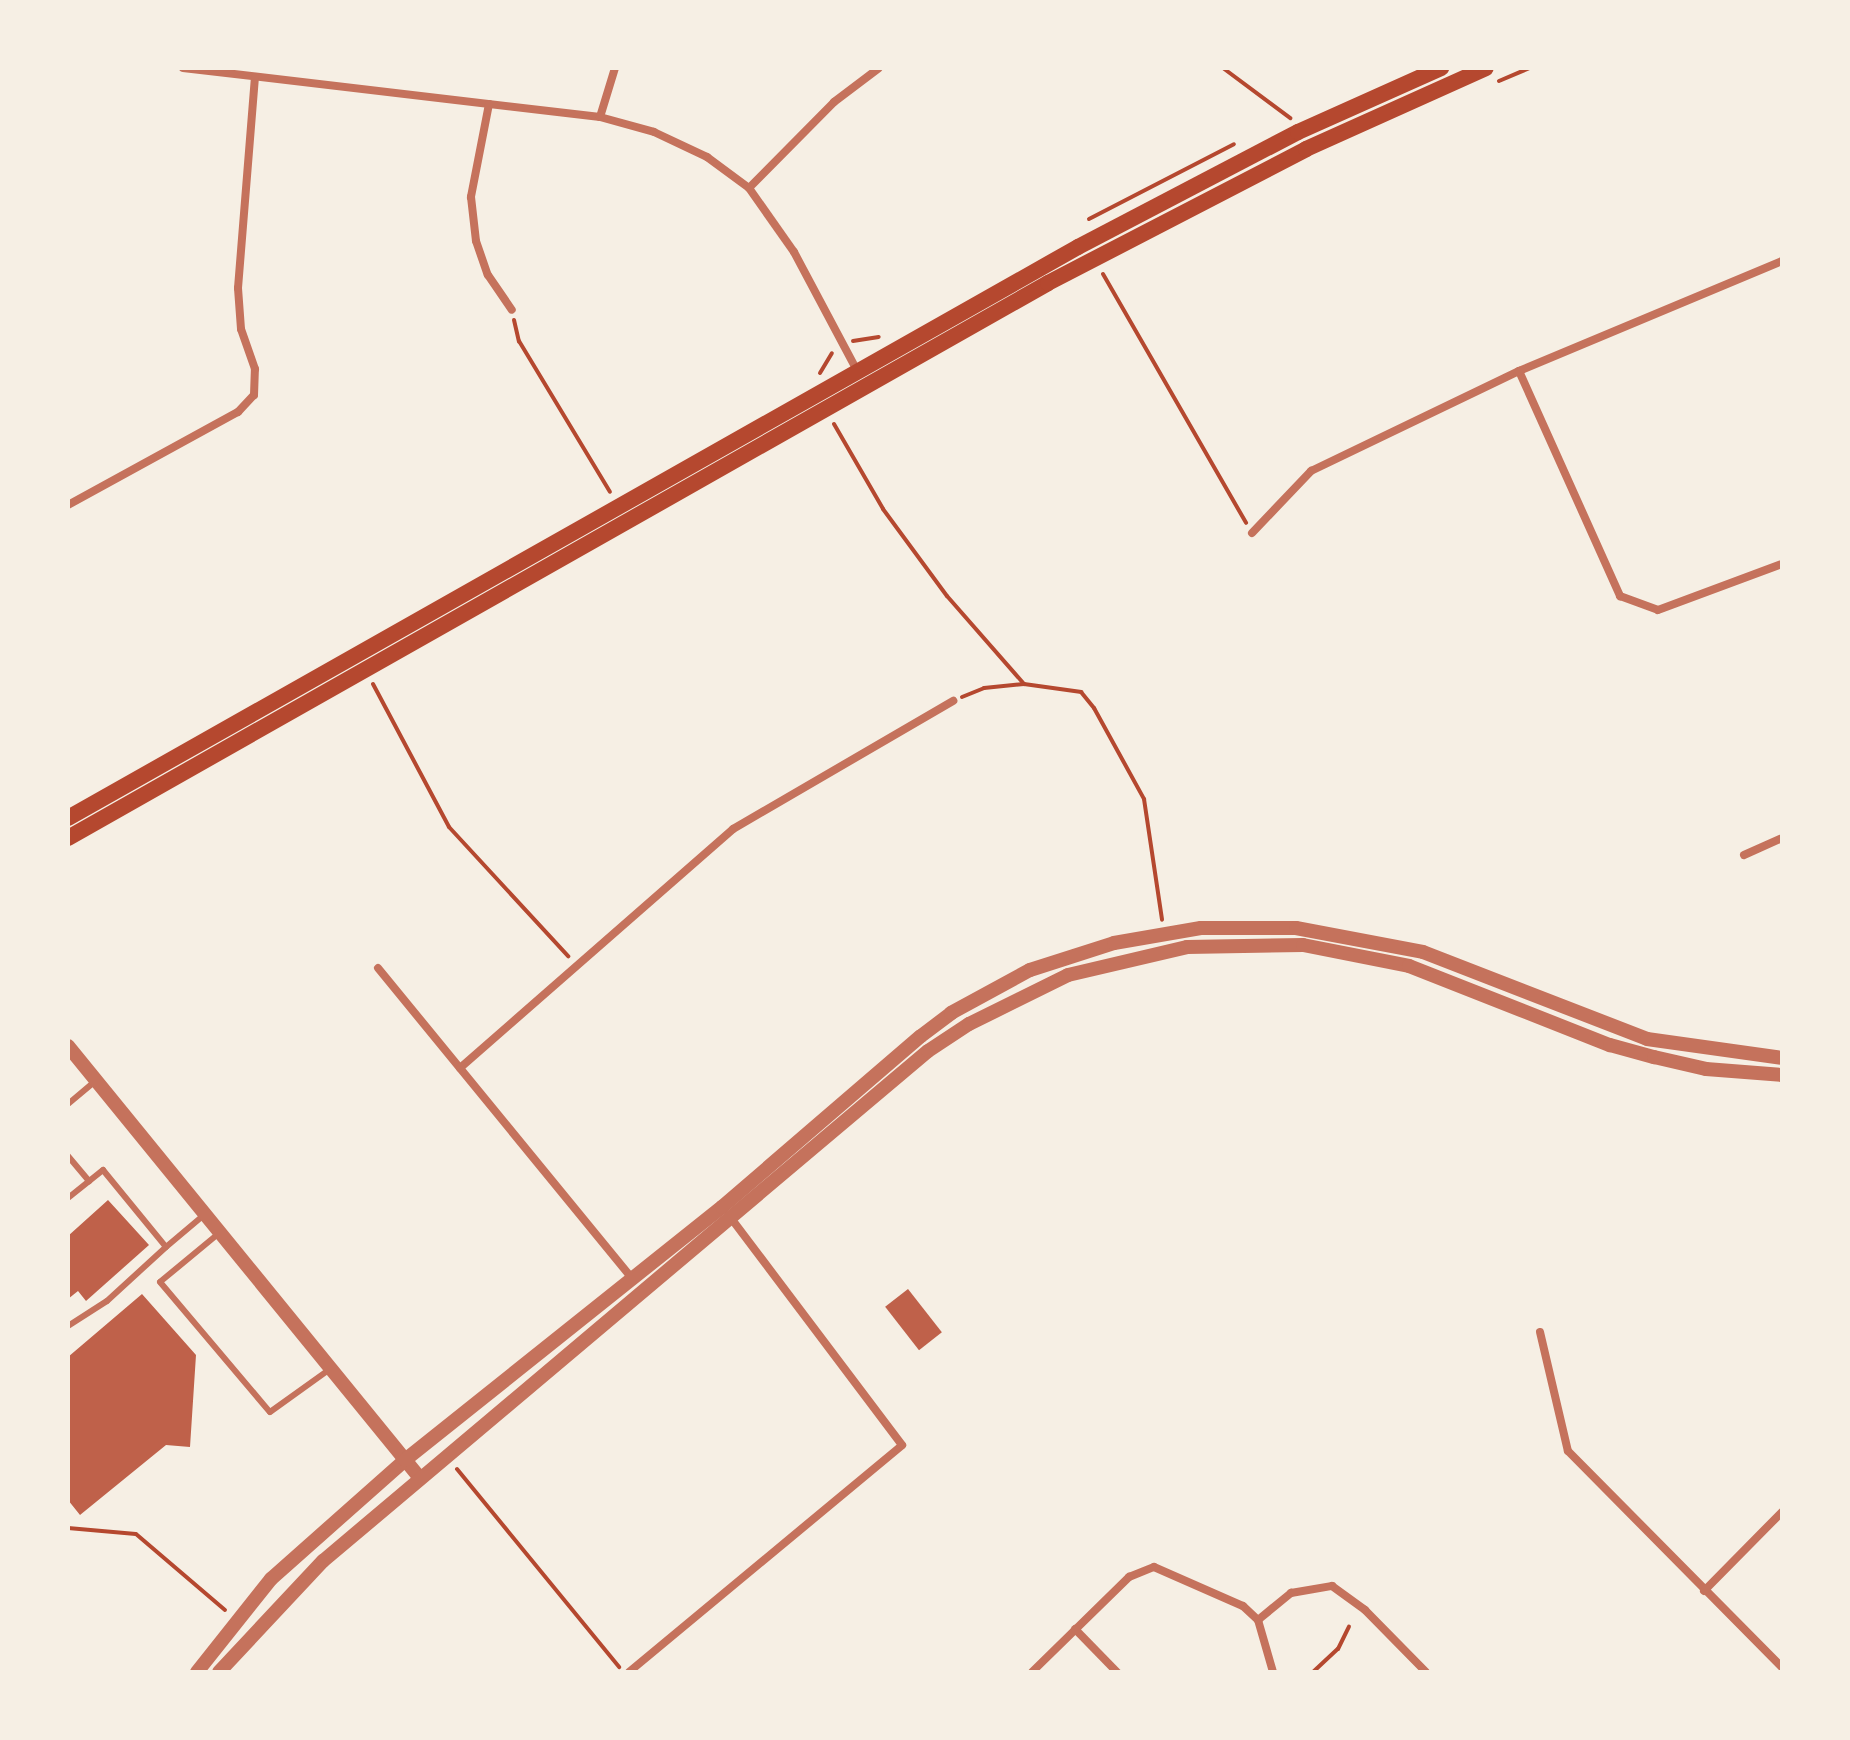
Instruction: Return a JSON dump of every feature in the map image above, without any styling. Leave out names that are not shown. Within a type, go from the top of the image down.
[{"type":"main road","points":[[68,838],[1193,185],[1441,68]]},
{"type":"main road","points":[[68,818],[862,379],[1200,201],[1486,68]]},
{"type":"street","points":[[183,68],[600,117],[654,132],[707,157],[749,188],[794,252],[862,379]]},
{"type":"street","points":[[600,117],[615,68]]},
{"type":"street","points":[[749,188],[834,102],[879,68]]},
{"type":"street","points":[[68,505],[238,412],[254,395],[255,369],[241,329],[238,288],[255,78]]},
{"type":"street","points":[[489,104],[471,197],[476,241],[488,275],[512,310]]},
{"type":"street","points":[[1252,533],[1311,471],[1519,371],[1782,261]]},
{"type":"street","points":[[1519,371],[1620,596],[1658,610],[1782,564]]},
{"type":"street","points":[[460,1068],[733,829],[953,701]]},
{"type":"street","points":[[1744,855],[1782,838]]},
{"type":"street","points":[[197,1672],[271,1579],[405,1460],[722,1207],[951,1013],[1030,970],[1078,953],[1164,935],[1255,926],[1381,941],[1471,969],[1647,1039],[1782,1058]]},
{"type":"street","points":[[219,1672],[323,1561],[646,1294],[830,1132],[969,1024],[1068,975],[1187,947],[1303,945],[1356,953],[1409,966],[1610,1045],[1706,1069],[1782,1075]]},
{"type":"street","points":[[378,968],[646,1294]]},
{"type":"street","points":[[68,1046],[94,1082],[420,1478]]},
{"type":"street","points":[[626,1672],[902,1445],[722,1207]]},
{"type":"street","points":[[1540,1332],[1568,1451],[1782,1667]]},
{"type":"street","points":[[1704,1591],[1782,1512]]},
{"type":"street","points":[[1032,1672],[1129,1577],[1154,1567],[1243,1606],[1258,1620],[1273,1672]]},
{"type":"street","points":[[1258,1620],[1291,1593],[1332,1586],[1365,1610],[1426,1672]]},
{"type":"street","points":[[1075,1629],[1117,1672]]},
{"type":"lane","points":[[68,1104],[94,1082]]},
{"type":"lane","points":[[68,1156],[89,1181]]},
{"type":"lane","points":[[68,1198],[103,1170],[166,1247]]},
{"type":"lane","points":[[68,1326],[107,1301],[204,1215]]},
{"type":"lane","points":[[219,1233],[160,1282],[270,1412],[330,1369]]},
{"type":"path","points":[[1223,68],[1292,120]]},
{"type":"path","points":[[1101,272],[1252,533]]},
{"type":"path","points":[[512,310],[519,341],[610,492]]},
{"type":"path","points":[[833,423],[883,509],[947,596],[1024,684]]},
{"type":"path","points":[[373,684],[449,827],[578,966]]},
{"type":"path","points":[[953,701],[984,688],[1024,684],[1081,692],[1101,721],[1144,799],[1164,935]]},
{"type":"path","points":[[455,1466],[626,1672]]},
{"type":"path","points":[[68,1528],[136,1534],[226,1611]]},
{"type":"path","points":[[1313,1672],[1338,1649],[1349,1626]]},
{"type":"building","points":[[108,1200],[149,1245],[86,1301],[78,1291],[68,1299],[68,1236]]},
{"type":"building","points":[[908,1289],[942,1332],[919,1350],[885,1307]]},
{"type":"building","points":[[142,1294],[196,1355],[190,1447],[166,1445],[80,1515],[68,1500],[68,1357]]}]
